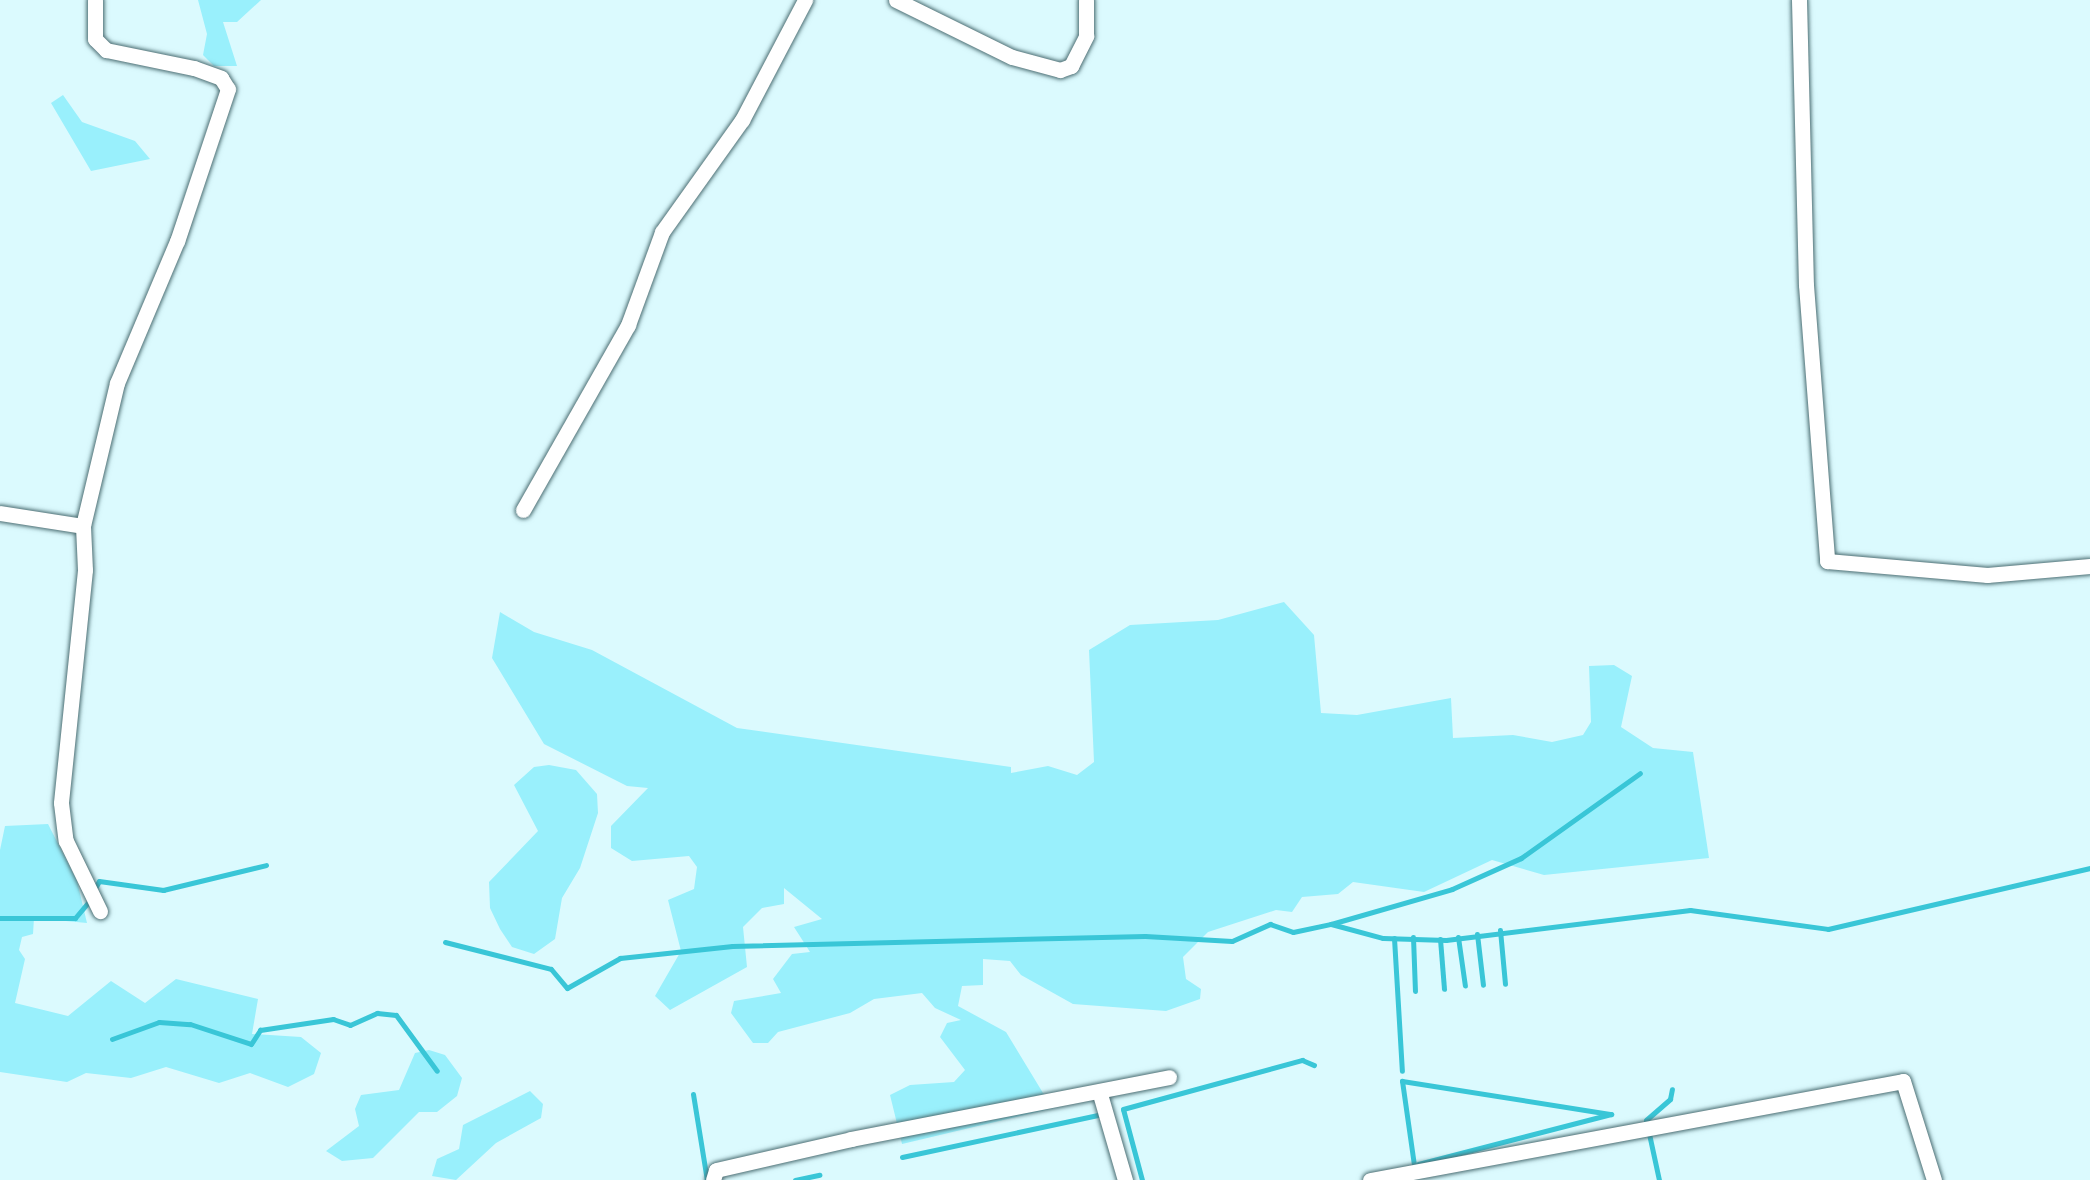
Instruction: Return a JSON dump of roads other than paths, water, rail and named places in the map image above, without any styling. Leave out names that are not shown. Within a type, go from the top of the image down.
[{"type":"street","points":[[96,0],[95,40],[106,50],[194,68],[220,78],[228,89],[177,241],[117,383],[83,526],[84,586],[61,804],[66,841],[100,910]]},
{"type":"street","points":[[523,510],[628,325],[662,232],[742,120],[805,0]]},
{"type":"street","points":[[896,0],[1012,56],[1060,70],[1071,66],[1086,36],[1086,0]]},
{"type":"street","points":[[1799,0],[1806,285],[1827,561],[1839,567],[1986,575],[2090,566]]},
{"type":"street","points":[[0,513],[83,526]]},
{"type":"street","points":[[713,1180],[716,1170],[851,1139],[1100,1094],[1169,1077]]},
{"type":"street","points":[[1370,1180],[1903,1081],[1934,1180]]},
{"type":"street","points":[[1100,1094],[1125,1180]]},
{"type":"waterway","points":[[445,942],[551,969],[567,988],[620,958],[732,946],[1145,936],[1232,941],[1270,924],[1293,932],[1452,889],[1521,858],[1640,773]]},
{"type":"waterway","points":[[94,890],[99,881],[163,890],[266,865]]},
{"type":"waterway","points":[[1331,924],[1383,938],[1446,940],[1690,910],[1828,929],[2090,868]]},
{"type":"waterway","points":[[0,918],[75,918],[90,900]]},
{"type":"waterway","points":[[1500,930],[1505,984]]},
{"type":"waterway","points":[[1477,934],[1483,985]]},
{"type":"waterway","points":[[1413,937],[1415,991]]},
{"type":"waterway","points":[[1458,937],[1465,986]]},
{"type":"waterway","points":[[1394,938],[1402,1071]]},
{"type":"waterway","points":[[1440,939],[1444,989]]},
{"type":"waterway","points":[[112,1039],[159,1022],[190,1024],[251,1044],[260,1030],[333,1019],[350,1025],[377,1013],[396,1015],[437,1071]]},
{"type":"waterway","points":[[1142,1180],[1123,1109],[1302,1060],[1314,1065]]},
{"type":"waterway","points":[[1414,1165],[1402,1081],[1611,1114],[1418,1164]]},
{"type":"waterway","points":[[1659,1180],[1646,1120],[1670,1099],[1672,1089]]},
{"type":"waterway","points":[[693,1094],[707,1180]]},
{"type":"waterway","points":[[902,1157],[1102,1114]]},
{"type":"waterway","points":[[795,1180],[819,1175]]}]
